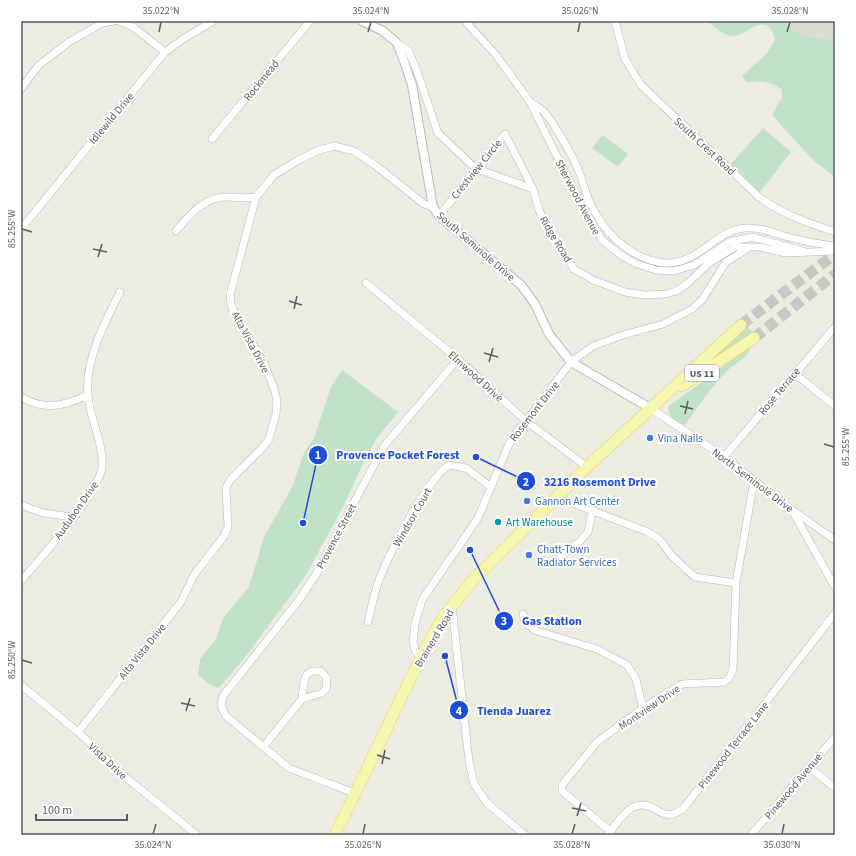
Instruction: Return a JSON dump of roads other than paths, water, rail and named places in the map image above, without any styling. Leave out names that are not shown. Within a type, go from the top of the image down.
[{"type":"main road","name":"Brainerd Road","points":[[335,835],[421,657],[440,622],[452,606],[473,580],[587,467],[741,325]]},
{"type":"main road","name":"Brainerd Road","points":[[650,408],[754,338]]},
{"type":"street","points":[[21,89],[38,66],[70,42],[102,23],[114,21]]},
{"type":"street","points":[[119,21],[133,27],[165,52]]},
{"type":"street","name":"Idlewild Drive","points":[[21,229],[165,52],[212,21]]},
{"type":"street","name":"Rockmead","points":[[212,140],[310,21]]},
{"type":"street","points":[[362,21],[383,31],[408,50],[417,71],[438,133],[475,168],[533,190]]},
{"type":"street","name":"Sherwood Avenue","points":[[465,21],[496,55],[530,102],[578,200],[597,234],[602,240],[629,260],[656,270],[674,271],[694,265],[729,242],[752,237],[808,252]]},
{"type":"street","name":"South Crest Road","points":[[615,21],[625,59],[633,74],[659,102],[759,197],[771,206],[809,224],[835,232]]},
{"type":"street","name":"South Seminole Drive","points":[[397,43],[412,85],[433,207],[439,216],[521,285],[535,304],[549,334],[571,362],[650,408]]},
{"type":"street","name":"Sherwood Avenue","points":[[530,102],[542,110],[554,127],[578,168],[595,213],[606,229],[624,248],[638,255],[659,262],[681,261],[692,256],[717,238],[734,230],[746,228],[766,230],[818,244],[835,246]]},
{"type":"street","name":"Crestview Circle","points":[[439,216],[475,168],[505,134],[533,190]]},
{"type":"street","name":"Alta Vista Drive","points":[[78,732],[181,602],[194,575],[224,536],[228,527],[226,488],[230,480],[269,439],[277,402],[275,391],[264,363],[235,315],[231,304],[230,295],[256,197],[274,175],[285,167],[319,150],[334,146],[354,151],[375,165],[424,204],[433,207]]},
{"type":"street","name":"Ridge Road","points":[[533,190],[539,210],[548,229],[574,269],[593,280],[625,292],[666,294],[676,291],[687,284],[710,263],[735,247],[770,249],[786,254],[835,251]]},
{"type":"street","points":[[176,231],[197,207],[206,201],[217,198],[256,197]]},
{"type":"street","name":"Rosemont Drive","points":[[421,657],[415,650],[413,642],[415,624],[422,600],[478,518],[506,449],[517,431],[526,422],[571,362],[593,346],[622,335],[663,324],[692,309],[702,300],[726,262],[742,250],[751,247]]},
{"type":"street","name":"Elmwood Drive","points":[[366,283],[458,358],[526,422],[587,467]]},
{"type":"street","name":"Audubon Drive","points":[[21,581],[55,541],[92,491],[102,468],[102,456],[88,395],[88,379],[96,344],[120,292]]},
{"type":"street","name":"Rose Terrace","points":[[724,457],[794,373],[835,327]]},
{"type":"street","name":"Provence Street","points":[[264,746],[226,716],[221,706],[223,696],[299,600],[315,576],[384,446],[458,358]]},
{"type":"street","points":[[794,373],[835,406]]},
{"type":"street","points":[[21,397],[34,404],[44,406],[74,401],[88,395]]},
{"type":"street","name":"North Seminole Drive","points":[[650,408],[724,457],[792,510],[835,540]]},
{"type":"street","name":"Windsor Court","points":[[368,622],[377,587],[385,567],[404,529],[432,482],[442,469],[449,465],[466,468],[491,487]]},
{"type":"street","name":"Montview Drive","points":[[609,833],[562,791],[562,785],[598,742],[643,708],[682,684],[724,682],[729,678],[733,670],[736,583],[754,481]]},
{"type":"street","points":[[557,497],[592,512],[648,532],[660,540],[672,556],[695,577],[736,583]]},
{"type":"street","points":[[21,505],[43,513],[73,517]]},
{"type":"street","points":[[792,510],[835,587]]},
{"type":"street","points":[[555,562],[580,541],[588,532],[592,512]]},
{"type":"street","points":[[452,606],[469,761],[474,784],[487,802],[525,835]]},
{"type":"street","name":"Pinewood Terrace Lane","points":[[609,833],[631,808],[642,805],[667,815],[675,814],[683,809],[835,613]]},
{"type":"street","points":[[523,614],[525,622],[534,630],[597,649],[627,665],[636,679],[643,708]]},
{"type":"street","name":"Vista Drive","points":[[21,685],[78,732],[129,780],[197,835]]},
{"type":"street","points":[[302,699],[264,746],[289,768],[354,793]]},
{"type":"street","name":"Pinewood Avenue","points":[[752,835],[835,737]]},
{"type":"street","points":[[809,767],[835,788]]},
{"type":"tunnel","points":[[741,325],[835,254]]},
{"type":"tunnel","points":[[754,338],[835,274]]},
{"type":"place","name":"Vina Nails","points":[[650,438]]},
{"type":"place","name":"3216 Rosemont Drive","points":[[476,457]]},
{"type":"place","name":"Gannon Art Center","points":[[527,501]]},
{"type":"place","name":"Art Warehouse","points":[[498,522]]},
{"type":"place","name":"Provence Pocket Forest","points":[[303,523]]},
{"type":"place","name":"Gas Station","points":[[470,550]]},
{"type":"place","name":"Chatt-Town Radiator Services","points":[[529,555]]},
{"type":"place","name":"Tienda Juarez","points":[[445,656]]}]
